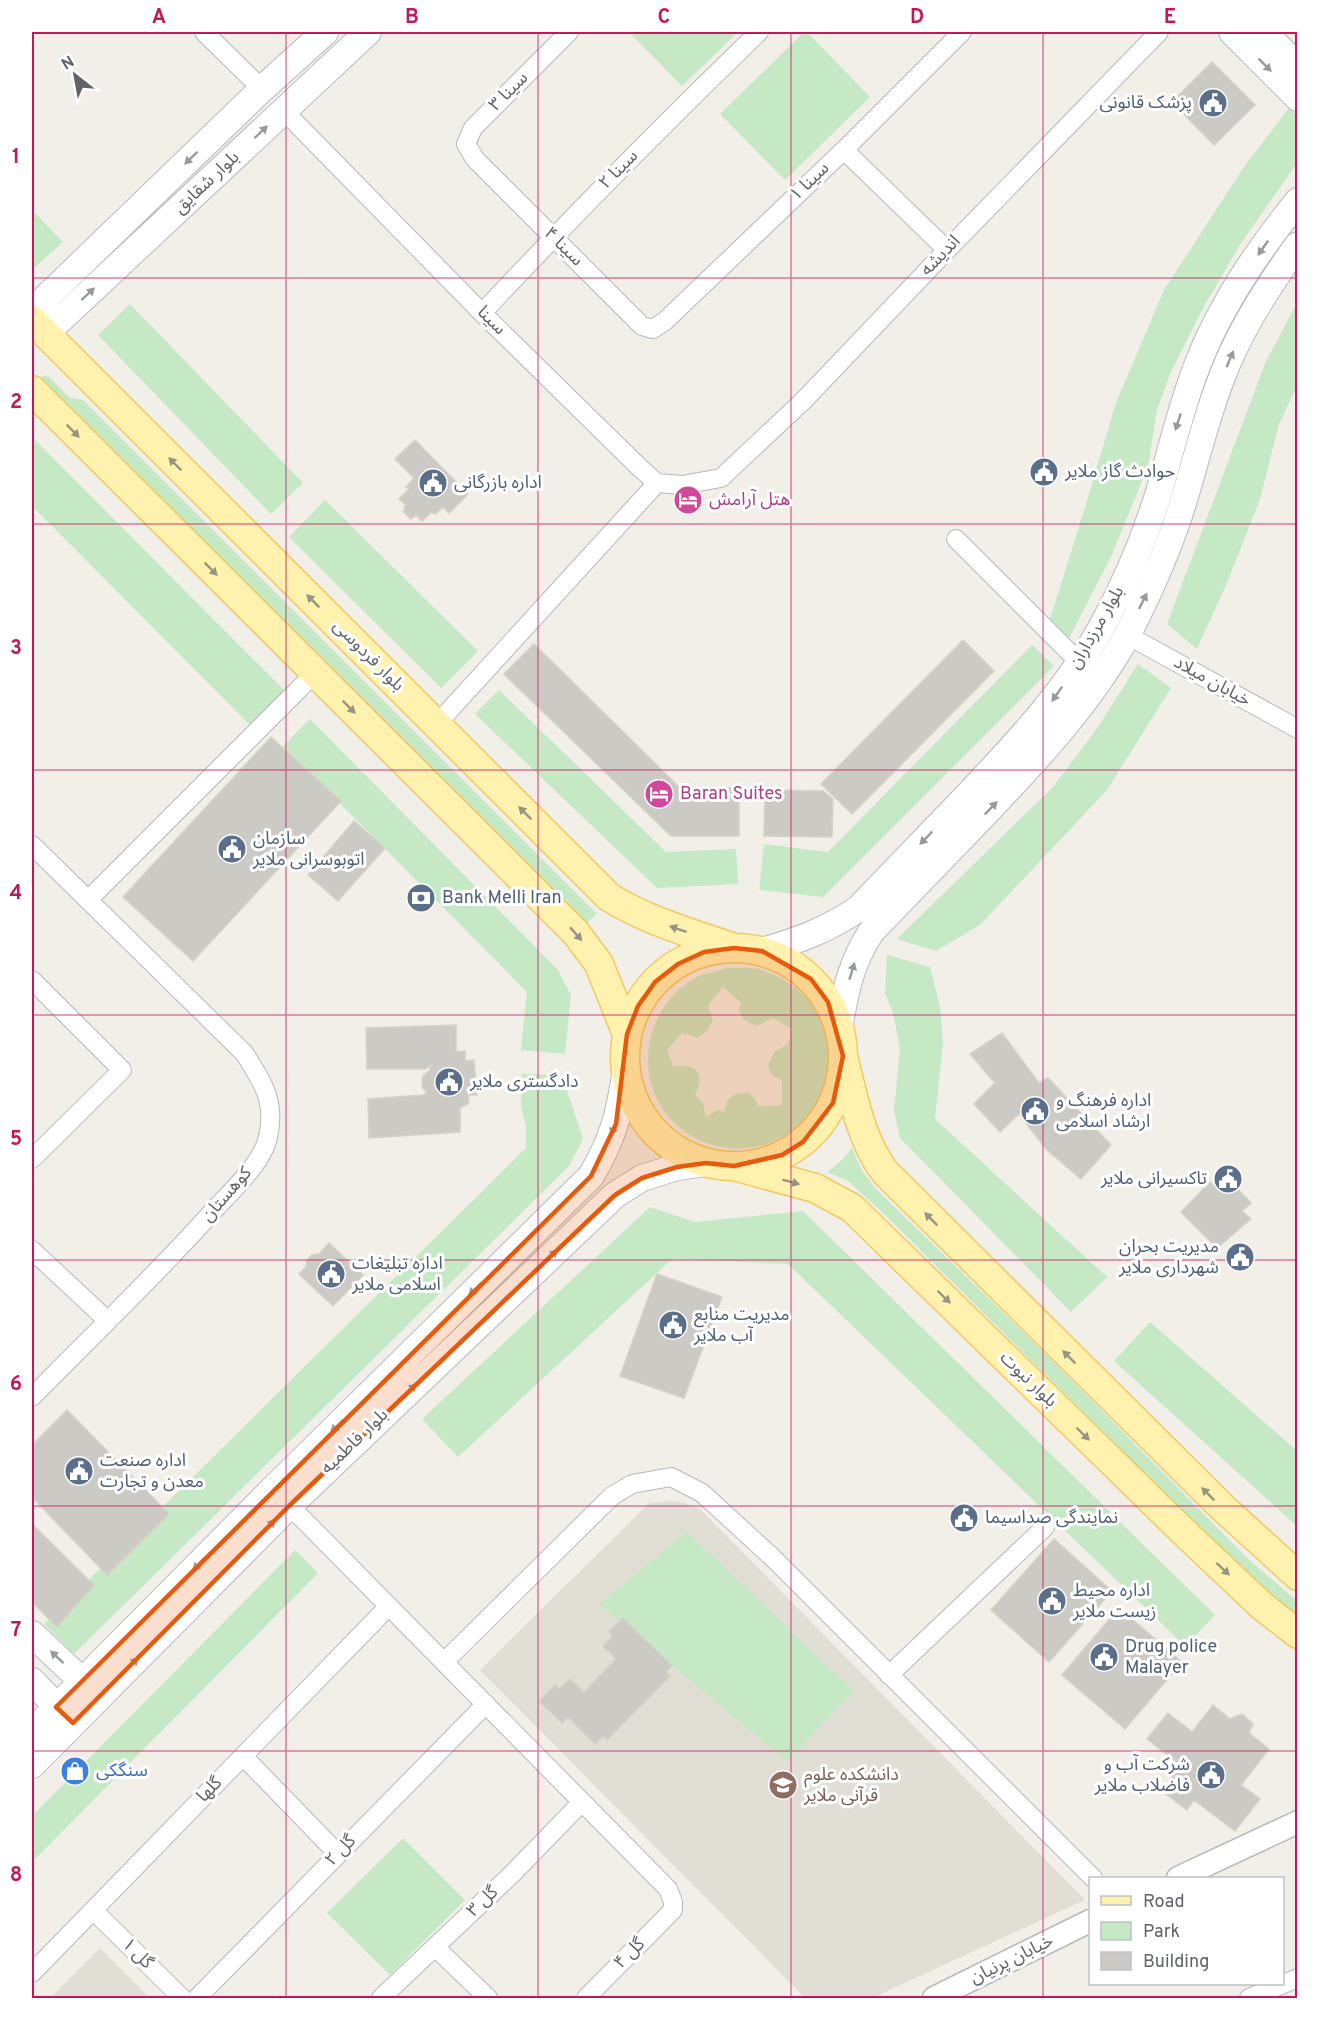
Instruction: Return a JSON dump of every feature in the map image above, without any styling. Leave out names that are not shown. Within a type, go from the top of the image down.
[{"type":"main road","name":"بلوار شقایق","points":[[35,328],[262,89],[325,32]]},
{"type":"main road","name":"بلوار شقایق","points":[[35,328],[284,111],[368,32]]},
{"type":"main road","points":[[1232,32],[1298,98]]},
{"type":"main road","points":[[1264,32],[1298,67]]},
{"type":"main road","points":[[262,89],[284,111]]},
{"type":"main road","name":"بلوار مرزداران","points":[[762,951],[832,926],[858,909],[1010,750],[1050,703],[1104,623],[1133,564],[1158,494],[1196,367],[1218,318],[1240,281],[1298,201]]},
{"type":"main road","name":"بلوار مرزداران","points":[[840,1028],[845,994],[857,955],[871,932],[1024,773],[1064,727],[1101,677],[1127,635],[1157,574],[1227,363],[1245,325],[1298,245]]},
{"type":"main road","name":"بلوار فردوسی","points":[[35,328],[609,897],[654,920],[734,948]]},
{"type":"main road","points":[[32,390],[576,933],[599,964],[627,1034]]},
{"type":"main road","points":[[843,1056],[841,1080],[836,1096],[820,1124],[803,1142],[782,1155],[759,1163],[734,1166],[706,1162],[682,1153],[661,1138],[639,1111],[632,1095],[626,1070],[627,1034],[638,1006],[655,982],[678,964],[704,952],[734,948],[762,951],[788,962],[811,979],[828,1002],[840,1028],[843,1056],[864,1133],[876,1160],[885,1172],[1222,1508],[1298,1576]]},
{"type":"main road","name":"بلوار فاطمیه","points":[[32,1765],[65,1715],[282,1497],[591,1176],[605,1152],[616,1124],[626,1070]]},
{"type":"main road","name":"بلوار فاطمیه","points":[[282,1497],[615,1195],[642,1178],[677,1167],[706,1162]]},
{"type":"main road","name":"بلوار نبوت","points":[[734,1166],[815,1188],[852,1208],[1190,1538],[1262,1606],[1298,1634]]},
{"type":"main road","points":[[32,1634],[91,1689]]},
{"type":"main road","points":[[32,1681],[65,1715]]},
{"type":"main road","name":"بلوار فاطمیه","points":[[32,1732],[65,1715]]},
{"type":"street","points":[[204,32],[262,89]]},
{"type":"street","name":"سینا ۳","points":[[475,159],[466,144],[473,128],[569,32]]},
{"type":"street","name":"سینا ۲","points":[[482,313],[553,237],[699,89],[759,32]]},
{"type":"street","name":"سینا ۱","points":[[653,329],[665,321],[844,150],[962,32]]},
{"type":"street","name":"اندیشه","points":[[657,483],[682,485],[721,478],[803,401],[1159,32]]},
{"type":"street","name":"سینا","points":[[284,111],[482,313],[657,483]]},
{"type":"street","points":[[844,150],[947,250]]},
{"type":"street","name":"سینا ۴","points":[[475,159],[642,326],[653,329]]},
{"type":"street","points":[[436,725],[657,483]]},
{"type":"street","points":[[956,539],[1079,662]]},
{"type":"street","name":"خیابان میلاد","points":[[1127,635],[1298,729]]},
{"type":"street","points":[[88,900],[315,673]]},
{"type":"street","name":"کوهستان","points":[[32,844],[244,1053],[264,1084],[271,1106],[268,1139],[251,1170],[197,1230],[32,1397]]},
{"type":"street","points":[[32,980],[122,1070],[32,1159]]},
{"type":"street","points":[[32,1250],[108,1321]]},
{"type":"street","points":[[444,1662],[612,1496],[632,1484],[671,1477],[702,1493],[772,1557],[1092,1877]]},
{"type":"street","points":[[282,1497],[582,1802]]},
{"type":"street","points":[[889,1675],[1045,1527]]},
{"type":"street","name":"گلها","points":[[32,1973],[389,1606]]},
{"type":"street","name":"گل ۲","points":[[197,1998],[486,1704]]},
{"type":"street","points":[[243,1756],[339,1854]]},
{"type":"street","name":"گل ۴","points":[[582,1802],[668,1889],[673,1902],[673,1910],[586,1998]]},
{"type":"street","name":"گل ۳","points":[[381,1998],[512,1874],[582,1802]]},
{"type":"street","points":[[1180,1877],[1298,1822]]},
{"type":"street","name":"گل ۱","points":[[93,1910],[182,1998]]},
{"type":"street","name":"خیابان پرنیان","points":[[934,1998],[1089,1921]]},
{"type":"street","points":[[436,1948],[488,1998]]},
{"type":"street","points":[[1284,1984],[1298,1978]]},
{"type":"street","points":[[1250,1998],[1281,1985]]},
{"type":"highlighted area","points":[[734,948],[762,951],[811,979],[828,1002],[843,1056],[833,1103],[803,1142],[782,1155],[734,1166],[706,1163],[677,1167],[642,1178],[615,1195],[290,1505],[73,1723],[56,1707],[591,1176],[616,1124],[627,1034],[638,1006],[655,982],[678,964],[704,952]]},
{"type":"shaded area","name":"دانشکده علوم قرآنی ملایر","points":[[670,1501],[685,1503],[701,1510],[1085,1900],[872,1998],[805,1998],[480,1670],[649,1503]]},
{"type":"shaded area","points":[[100,1948],[150,1998],[50,1998]]},
{"type":"green space","points":[[629,32],[738,32],[682,86]]},
{"type":"green space","points":[[804,32],[807,32],[870,97],[785,180],[720,114]]},
{"type":"green space","points":[[1289,108],[1297,116],[1297,163],[1241,243],[1202,310],[1170,374],[1157,410],[1148,466],[1111,557],[1066,644],[1047,629],[1116,403],[1164,290],[1244,167]]},
{"type":"green space","points":[[32,210],[63,242],[32,270]]},
{"type":"green space","points":[[1297,303],[1297,386],[1279,424],[1260,499],[1229,578],[1197,649],[1167,624],[1266,361]]},
{"type":"green space","points":[[130,304],[303,483],[271,514],[98,335]]},
{"type":"green space","points":[[47,375],[70,398],[83,400],[597,914],[585,924],[38,379]]},
{"type":"green space","points":[[32,437],[286,692],[251,726],[32,506]]},
{"type":"green space","points":[[325,500],[478,651],[441,688],[289,537]]},
{"type":"green space","points":[[1032,645],[1054,666],[823,897],[759,890],[764,844],[828,852]]},
{"type":"green space","points":[[1138,664],[1171,688],[1107,790],[980,925],[936,951],[897,939],[1053,787],[1096,730]]},
{"type":"green space","points":[[499,690],[666,852],[736,849],[738,884],[657,888],[475,714]]},
{"type":"green space","points":[[310,719],[558,970],[571,995],[565,1054],[521,1050],[527,992],[283,746]]},
{"type":"green space","points":[[887,955],[930,967],[940,1007],[943,1043],[935,1119],[1107,1277],[1071,1312],[900,1138],[894,1110],[900,1049],[893,1013],[885,993]]},
{"type":"green space","points":[[728,968],[766,971],[796,988],[806,997],[823,1023],[830,1051],[827,1078],[816,1104],[799,1125],[775,1140],[747,1148],[716,1146],[699,1140],[683,1130],[659,1103],[648,1068],[652,1032],[669,1001],[681,988],[697,977]],"holes":[[[723,987],[741,1003],[739,1011],[744,1020],[757,1026],[773,1018],[792,1029],[788,1044],[774,1052],[768,1065],[771,1074],[782,1081],[782,1105],[758,1106],[749,1093],[739,1093],[731,1096],[724,1112],[717,1110],[706,1117],[703,1103],[695,1095],[700,1081],[697,1071],[688,1066],[673,1066],[667,1050],[682,1033],[697,1038],[708,1030],[713,1020],[708,1005]]]},
{"type":"green space","points":[[522,1074],[562,1075],[583,1139],[569,1166],[74,1654],[44,1624],[526,1148],[526,1126],[521,1107]]},
{"type":"green space","points":[[852,1148],[861,1169],[875,1188],[1052,1360],[1247,1558],[1297,1601],[1297,1617],[1235,1563],[882,1212],[848,1181],[827,1172]]},
{"type":"green space","points":[[650,1207],[695,1222],[803,1211],[1215,1615],[1185,1646],[788,1264],[672,1259],[458,1457],[422,1419]]},
{"type":"green space","points":[[1150,1322],[1297,1451],[1297,1526],[1114,1361]]},
{"type":"green space","points":[[687,1532],[854,1691],[787,1761],[599,1604]]},
{"type":"green space","points":[[295,1550],[318,1573],[32,1862],[32,1816]]},
{"type":"green space","points":[[403,1838],[465,1900],[390,1975],[327,1913]]},
{"type":"building","name":"پزشک قانونی","points":[[1212,62],[1255,105],[1214,145],[1172,102]]},
{"type":"building","name":"اداره بازرگانی","points":[[415,440],[468,494],[449,513],[443,507],[435,514],[432,512],[422,521],[416,515],[411,519],[403,511],[406,505],[399,499],[409,489],[406,487],[414,478],[395,459]]},
{"type":"building","points":[[963,640],[994,671],[852,814],[821,784]]},
{"type":"building","points":[[534,644],[679,787],[739,788],[739,836],[671,836],[504,674]]},
{"type":"building","name":"سازمان اتوبوسرانی ملایر","points":[[271,737],[341,801],[193,961],[123,897]]},
{"type":"building","points":[[765,790],[823,791],[833,799],[832,837],[764,836]]},
{"type":"building","points":[[354,821],[385,848],[338,901],[308,875]]},
{"type":"building","name":"دادگستری ملایر","points":[[456,1025],[456,1052],[465,1051],[465,1061],[474,1060],[477,1095],[468,1095],[469,1103],[460,1108],[460,1132],[369,1138],[368,1099],[427,1093],[422,1087],[423,1076],[430,1070],[431,1065],[425,1069],[367,1069],[366,1028]]},
{"type":"building","points":[[1002,1033],[1039,1083],[1048,1078],[1111,1145],[1081,1179],[1047,1150],[1019,1114],[1000,1132],[974,1104],[995,1083],[970,1054]]},
{"type":"building","name":"تاکسیرانی ملایر","points":[[1228,1179],[1251,1203],[1242,1211],[1251,1219],[1217,1248],[1181,1212],[1210,1182],[1218,1189]]},
{"type":"building","name":"اداره تبلیغات اسلامی ملایر","points":[[329,1243],[363,1275],[333,1306],[299,1274],[306,1267],[307,1260],[312,1255],[319,1254]]},
{"type":"building","points":[[657,1274],[722,1297],[684,1398],[620,1376]]},
{"type":"building","name":"اداره صنعت معدن و تجارت","points":[[67,1410],[169,1514],[107,1575],[32,1497],[32,1445]]},
{"type":"building","points":[[32,1524],[94,1585],[57,1627],[32,1602]]},
{"type":"building","name":"اداره محیط زیست ملایر","points":[[1054,1539],[1112,1591],[1049,1662],[991,1610]]},
{"type":"building","points":[[1119,1608],[1182,1662],[1125,1729],[1062,1675]]},
{"type":"building","points":[[623,1618],[672,1666],[666,1672],[670,1676],[607,1740],[603,1736],[595,1744],[568,1717],[562,1723],[539,1701],[555,1685],[559,1689],[570,1679],[584,1692],[616,1659],[603,1646],[613,1636],[609,1632]]},
{"type":"building","name":"شرکت آب و فاضلاب ملایر","points":[[1213,1705],[1230,1719],[1242,1714],[1253,1724],[1249,1733],[1269,1749],[1241,1785],[1260,1799],[1235,1831],[1194,1800],[1187,1810],[1162,1791],[1181,1766],[1147,1739],[1168,1713],[1192,1732]]},
{"type":"place","name":"پزشک قانونی","points":[[1213,103]]},
{"type":"place","name":"حوادث گاز ملایر","points":[[1044,472]]},
{"type":"place","name":"اداره بازرگانی","points":[[433,483]]},
{"type":"place","name":"هتل آرامش","points":[[688,500]]},
{"type":"place","name":"Baran Suites","points":[[659,794]]},
{"type":"place","name":"سازمان اتوبوسرانی ملایر","points":[[232,849]]},
{"type":"place","name":"Bank Melli Iran","points":[[421,898]]},
{"type":"place","name":"دادگستری ملایر","points":[[449,1082]]},
{"type":"place","name":"اداره فرهنگ و ارشاد اسلامی","points":[[1035,1111]]},
{"type":"place","name":"تاکسیرانی ملایر","points":[[1228,1179]]},
{"type":"place","name":"مدیریت بحران شهرداری ملایر","points":[[1240,1257]]},
{"type":"place","name":"اداره تبلیغات اسلامی ملایر","points":[[331,1274]]},
{"type":"place","name":"مدیریت منابع آب ملایر","points":[[673,1325]]},
{"type":"place","name":"اداره صنعت معدن و تجارت","points":[[79,1471]]},
{"type":"place","name":"نمایندگی صداسیما","points":[[964,1518]]},
{"type":"place","name":"اداره محیط زیست ملایر","points":[[1052,1601]]},
{"type":"place","name":"Drug police Malayer","points":[[1104,1657]]},
{"type":"place","name":"سنگکی","points":[[75,1771]]},
{"type":"place","name":"شرکت آب و فاضلاب ملایر","points":[[1211,1775]]},
{"type":"place","name":"دانشکده علوم قرآنی ملایر","points":[[783,1785]]}]
